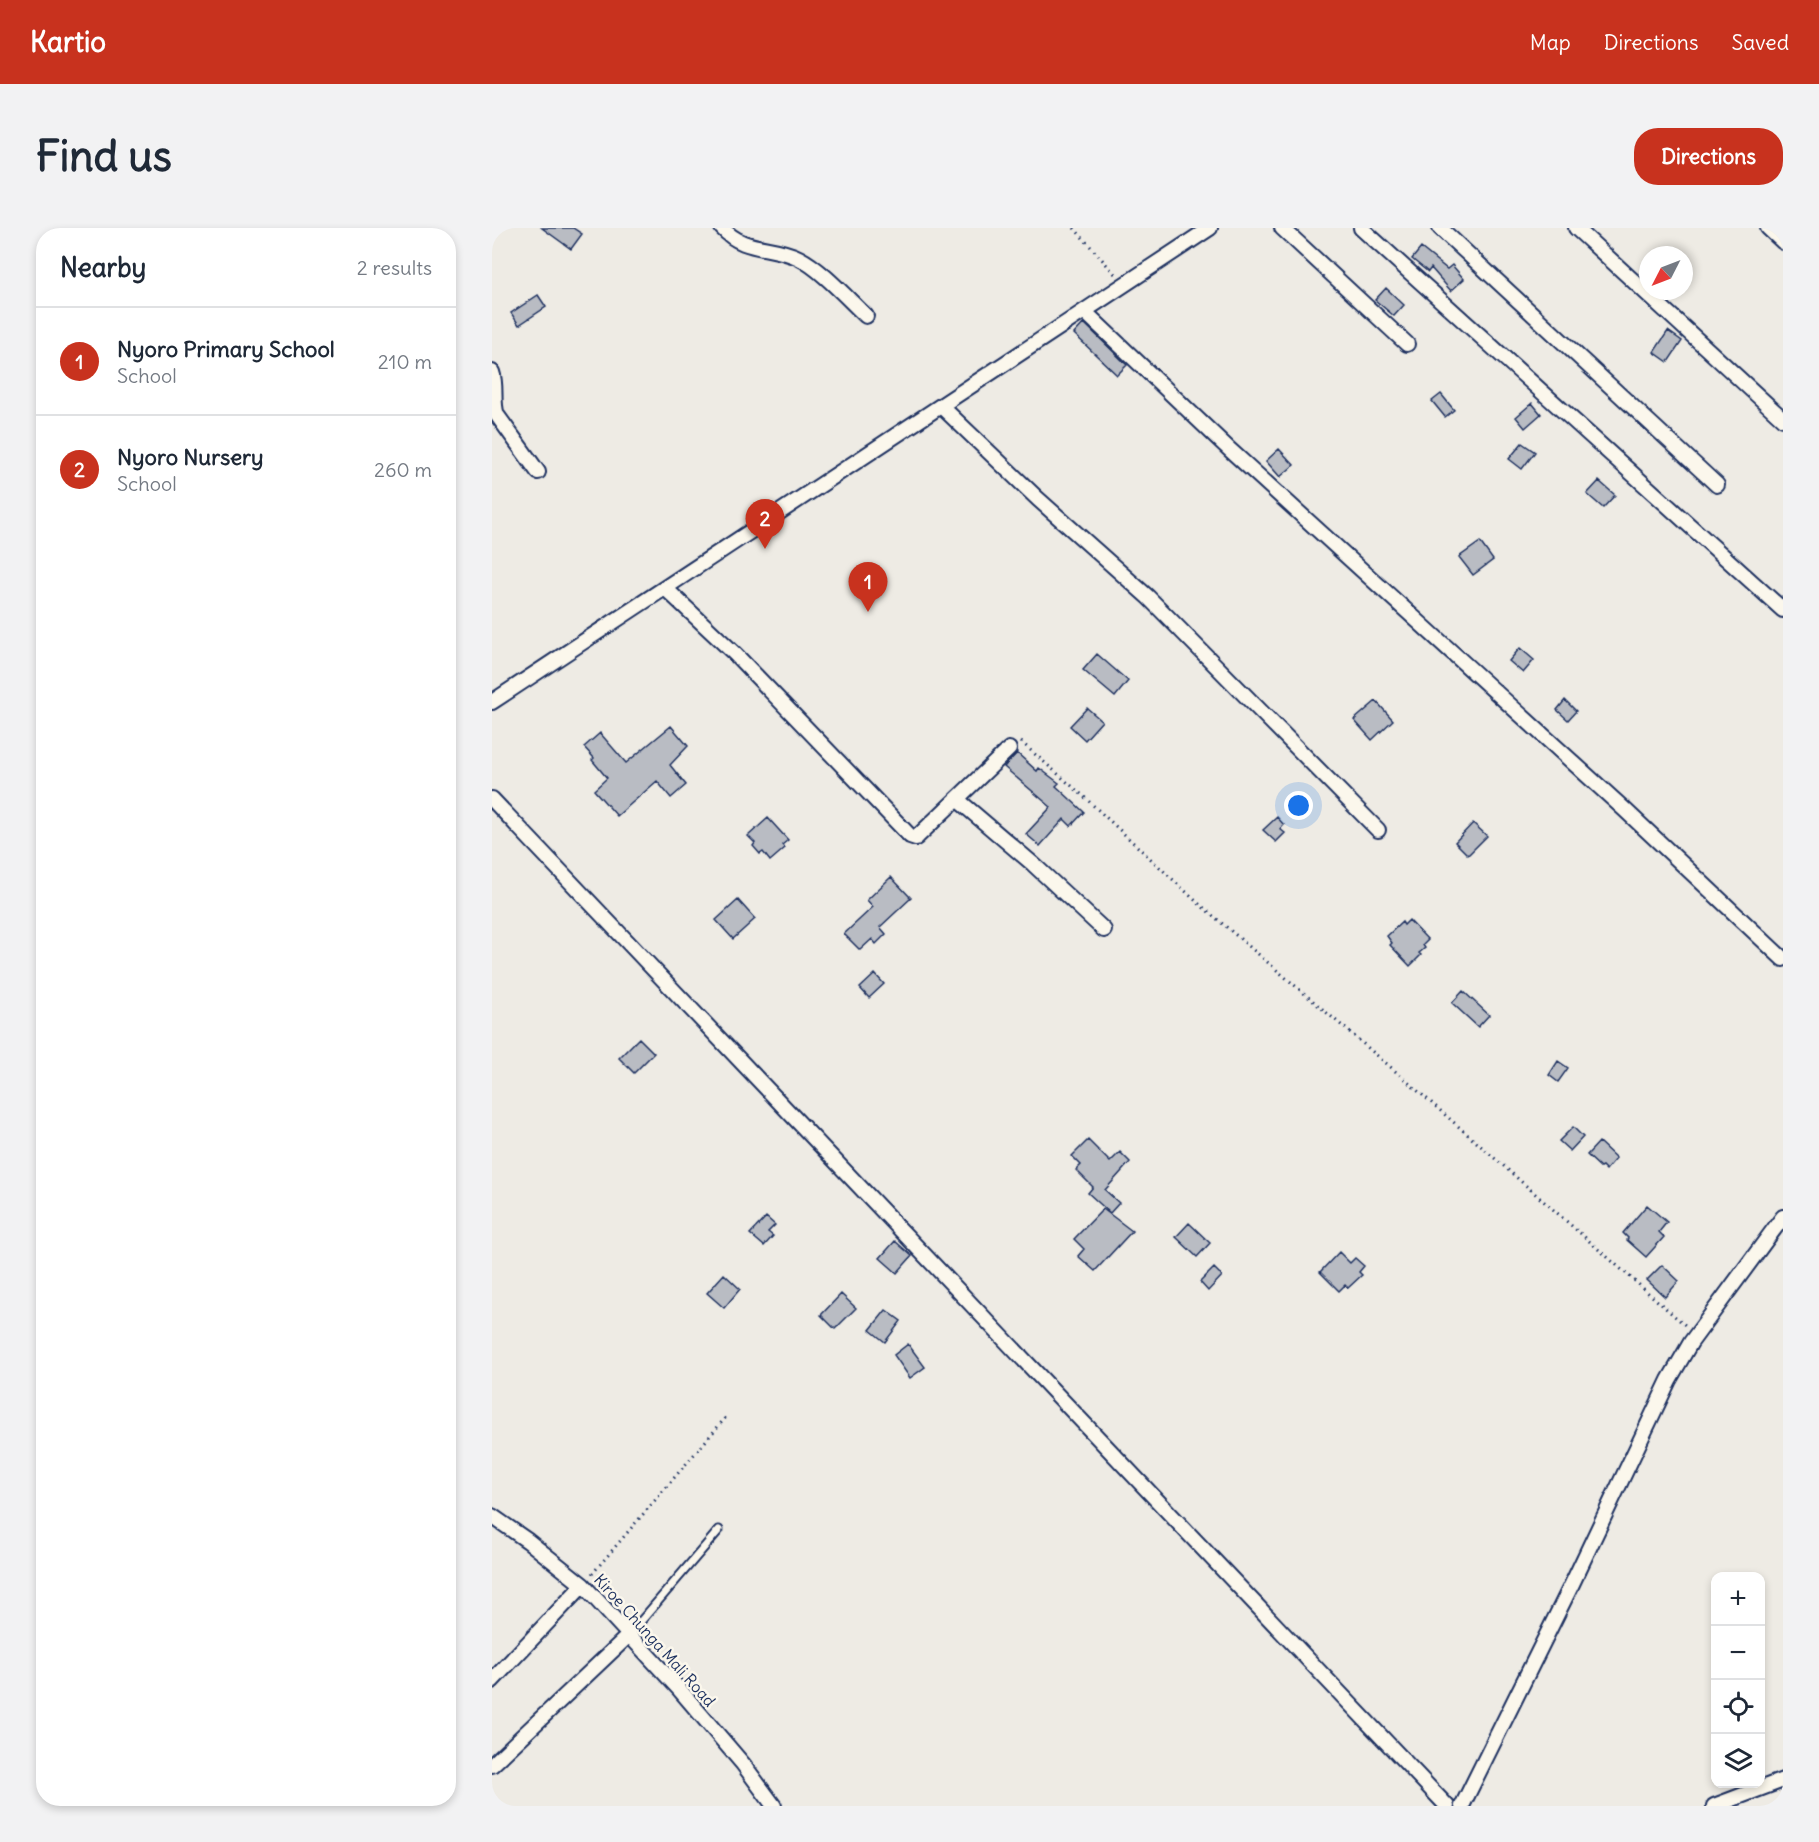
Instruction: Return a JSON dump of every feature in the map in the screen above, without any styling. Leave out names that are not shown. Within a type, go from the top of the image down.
[{"type":"street","points":[[722,228],[740,243],[784,252],[809,263],[866,316]]},
{"type":"street","points":[[492,702],[1210,228]]},
{"type":"street","points":[[1282,228],[1407,344]]},
{"type":"street","points":[[1361,228],[1783,610]]},
{"type":"street","points":[[1440,228],[1717,485]]},
{"type":"street","points":[[1576,228],[1783,419]]},
{"type":"street","points":[[1768,228],[1783,242]]},
{"type":"street","points":[[1084,311],[1229,449],[1624,809],[1783,959]]},
{"type":"street","points":[[492,372],[497,416],[538,472]]},
{"type":"street","points":[[941,406],[1038,499],[1148,597],[1378,830]]},
{"type":"street","points":[[665,588],[735,654],[914,838],[1009,750]]},
{"type":"street","points":[[492,799],[1447,1806]]},
{"type":"street","points":[[957,800],[1033,864],[1104,930]]},
{"type":"street","points":[[1462,1806],[1571,1586],[1669,1380],[1697,1333],[1783,1217]]},
{"type":"street","name":"Kiroe Chunga Mali Road","points":[[492,1516],[528,1541],[583,1585],[679,1689],[743,1764],[774,1806]]},
{"type":"street","points":[[492,1681],[583,1585]]},
{"type":"street","points":[[492,1766],[629,1635]]},
{"type":"street","points":[[1714,1806],[1783,1780]]},
{"type":"lane","points":[[629,1635],[719,1530]]},
{"type":"path","points":[[1074,228],[1119,277]]},
{"type":"path","points":[[1009,750],[1018,740],[1197,902],[1394,1070],[1692,1332]]},
{"type":"path","points":[[583,1585],[727,1416]]},
{"type":"building","points":[[542,228],[573,228],[582,234],[571,249]]},
{"type":"building","points":[[1421,248],[1447,269],[1452,265],[1464,279],[1451,291],[1431,268],[1428,272],[1412,259]]},
{"type":"building","points":[[1386,288],[1404,305],[1394,316],[1375,300]]},
{"type":"building","points":[[538,295],[546,307],[519,325],[511,313]]},
{"type":"building","points":[[1084,323],[1127,365],[1117,375],[1074,334]]},
{"type":"building","points":[[1668,331],[1682,341],[1668,362],[1654,352]]},
{"type":"building","points":[[1441,394],[1454,410],[1445,417],[1432,401]]},
{"type":"building","points":[[1532,403],[1541,414],[1525,428],[1516,417]]},
{"type":"building","points":[[1522,443],[1535,452],[1522,469],[1509,459]]},
{"type":"building","points":[[1279,449],[1294,465],[1280,477],[1266,461]]},
{"type":"building","points":[[1599,481],[1615,495],[1603,508],[1587,494]]},
{"type":"building","points":[[1480,542],[1493,560],[1473,575],[1459,557]]},
{"type":"building","points":[[1520,648],[1534,660],[1523,673],[1509,661]]},
{"type":"building","points":[[1097,654],[1128,681],[1115,697],[1083,670]]},
{"type":"building","points":[[1565,700],[1576,711],[1568,720],[1557,710]]},
{"type":"building","points":[[1376,701],[1393,720],[1372,740],[1354,720]]},
{"type":"building","points":[[1087,708],[1102,721],[1085,740],[1070,726]]},
{"type":"building","points":[[671,726],[688,746],[670,765],[686,785],[671,798],[657,781],[617,816],[594,790],[607,778],[584,747],[600,733],[626,763]]},
{"type":"building","points":[[1017,753],[1037,771],[1039,768],[1059,783],[1056,786],[1084,812],[1071,826],[1064,819],[1040,846],[1026,834],[1051,807],[1004,767]]},
{"type":"building","points":[[1277,817],[1284,825],[1280,829],[1285,833],[1276,842],[1263,830]]},
{"type":"building","points":[[768,818],[788,840],[782,845],[785,848],[770,861],[763,852],[760,854],[753,846],[755,843],[748,836]]},
{"type":"building","points":[[1473,823],[1487,836],[1468,855],[1455,842]]},
{"type":"building","points":[[891,877],[911,898],[880,927],[886,934],[876,944],[872,939],[860,950],[844,934],[873,907],[867,900]]},
{"type":"building","points":[[738,900],[755,919],[733,939],[716,920]]},
{"type":"building","points":[[1409,920],[1428,940],[1423,945],[1425,948],[1419,953],[1421,955],[1410,966],[1390,945],[1392,943],[1387,936],[1402,922],[1404,925]]},
{"type":"building","points":[[875,974],[884,984],[869,998],[860,988]]},
{"type":"building","points":[[1463,991],[1489,1015],[1478,1027],[1452,1003]]},
{"type":"building","points":[[639,1038],[654,1053],[634,1073],[619,1058]]},
{"type":"building","points":[[1558,1061],[1568,1068],[1558,1082],[1549,1075]]},
{"type":"building","points":[[1573,1127],[1583,1137],[1570,1151],[1559,1141]]},
{"type":"building","points":[[1088,1140],[1110,1162],[1120,1152],[1130,1162],[1105,1190],[1119,1203],[1110,1213],[1088,1193],[1093,1187],[1076,1170],[1081,1165],[1072,1156]]},
{"type":"building","points":[[1599,1142],[1616,1158],[1606,1170],[1587,1155]]},
{"type":"building","points":[[1647,1205],[1667,1222],[1659,1232],[1664,1237],[1646,1257],[1627,1240],[1628,1238],[1623,1233]]},
{"type":"building","points":[[1103,1209],[1132,1231],[1095,1271],[1078,1256],[1084,1249],[1074,1239]]},
{"type":"building","points":[[766,1217],[775,1225],[768,1232],[773,1236],[764,1246],[750,1234]]},
{"type":"building","points":[[1189,1223],[1210,1243],[1197,1257],[1176,1237]]},
{"type":"building","points":[[895,1241],[912,1256],[897,1273],[880,1258]]},
{"type":"building","points":[[1339,1252],[1350,1263],[1355,1258],[1364,1266],[1359,1272],[1362,1275],[1348,1288],[1345,1285],[1339,1291],[1320,1272]]},
{"type":"building","points":[[1662,1265],[1679,1281],[1665,1297],[1647,1280]]},
{"type":"building","points":[[1214,1268],[1222,1276],[1208,1291],[1200,1282]]},
{"type":"building","points":[[724,1274],[740,1289],[724,1308],[707,1293]]},
{"type":"building","points":[[841,1294],[856,1308],[835,1329],[821,1315]]},
{"type":"building","points":[[886,1310],[901,1321],[885,1342],[870,1330]]},
{"type":"building","points":[[908,1344],[925,1367],[910,1378],[894,1355]]},
{"type":"place","name":"Nyoro Nursery","points":[[765,549]]},
{"type":"place","name":"Nyoro Primary School","points":[[868,612]]}]
